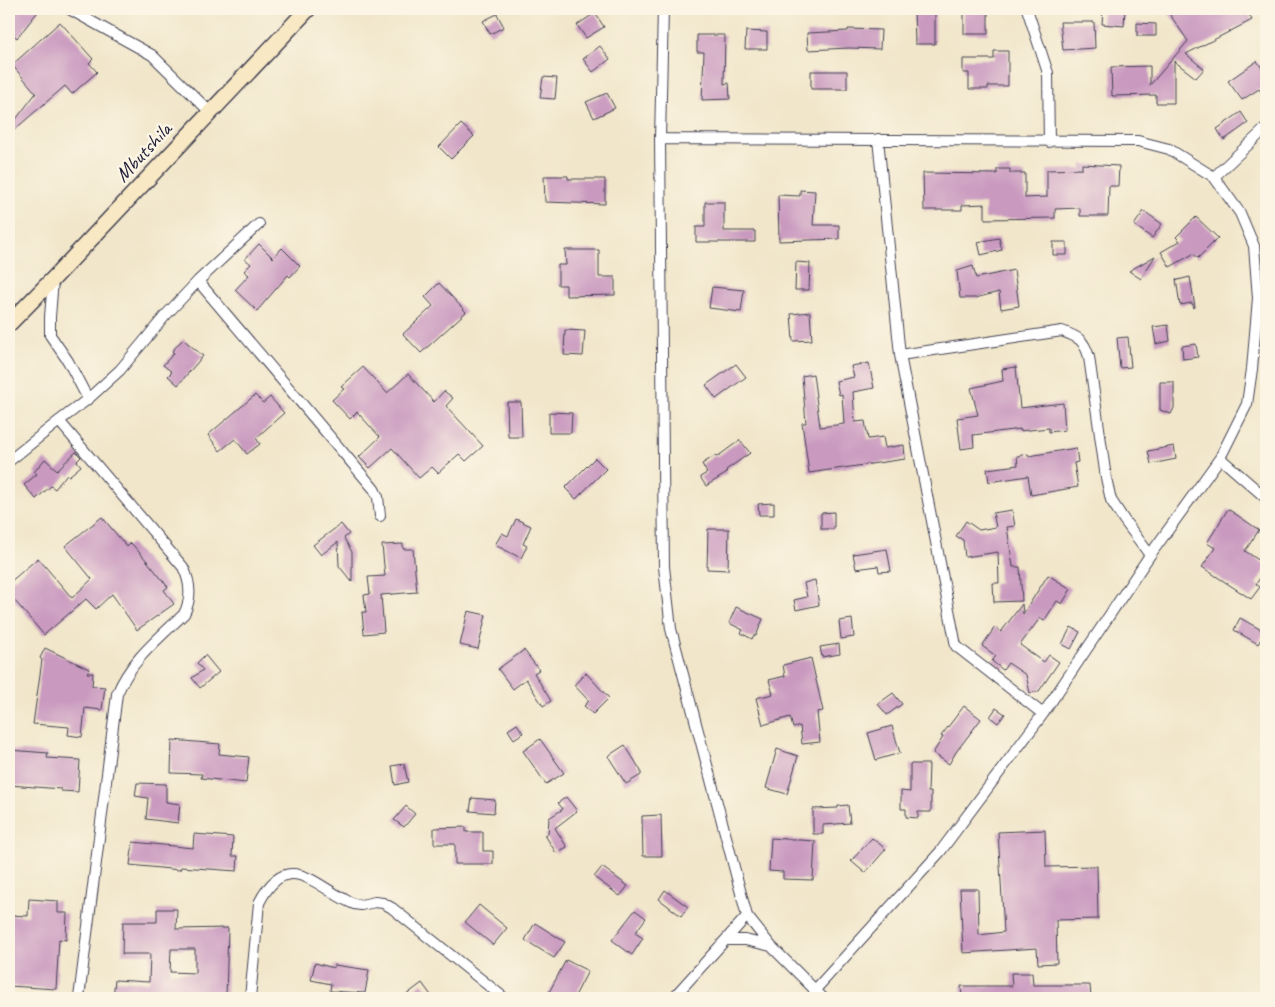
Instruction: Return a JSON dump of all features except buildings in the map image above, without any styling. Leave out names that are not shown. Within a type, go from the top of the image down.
[{"type":"street","points":[[69,9],[152,55],[210,112]]},
{"type":"street","name":"Mbutshila","points":[[9,324],[308,9]]},
{"type":"street","points":[[663,9],[660,139],[665,576],[673,638],[747,916],[771,946],[823,998]]},
{"type":"street","points":[[1027,9],[1048,73],[1049,142]]},
{"type":"street","points":[[1214,177],[1266,128]]},
{"type":"street","points":[[660,139],[1138,141],[1169,149],[1214,177],[1240,213],[1254,246],[1258,298],[1247,404],[1220,458],[1150,554],[1042,714],[940,852],[814,991]]},
{"type":"street","points":[[878,139],[900,355],[956,646],[1042,714]]},
{"type":"street","points":[[9,461],[88,399],[120,370],[198,281],[259,224]]},
{"type":"street","points":[[53,279],[50,335],[68,362],[88,399]]},
{"type":"street","points":[[198,281],[374,489],[378,497],[380,516]]},
{"type":"street","points":[[900,355],[1062,331],[1077,336],[1085,345],[1089,357],[1106,478],[1111,500],[1150,554]]},
{"type":"street","points":[[60,420],[183,567],[188,577],[190,589],[189,604],[184,614],[133,663],[122,680],[117,694],[79,998]]},
{"type":"street","points":[[1220,458],[1266,498]]},
{"type":"street","points":[[250,998],[259,903],[276,880],[292,873],[306,876],[354,904],[361,905],[375,902],[383,903],[392,908],[504,998]]},
{"type":"street","points":[[673,998],[747,916]]},
{"type":"street","points":[[726,940],[746,940],[771,946]]}]
